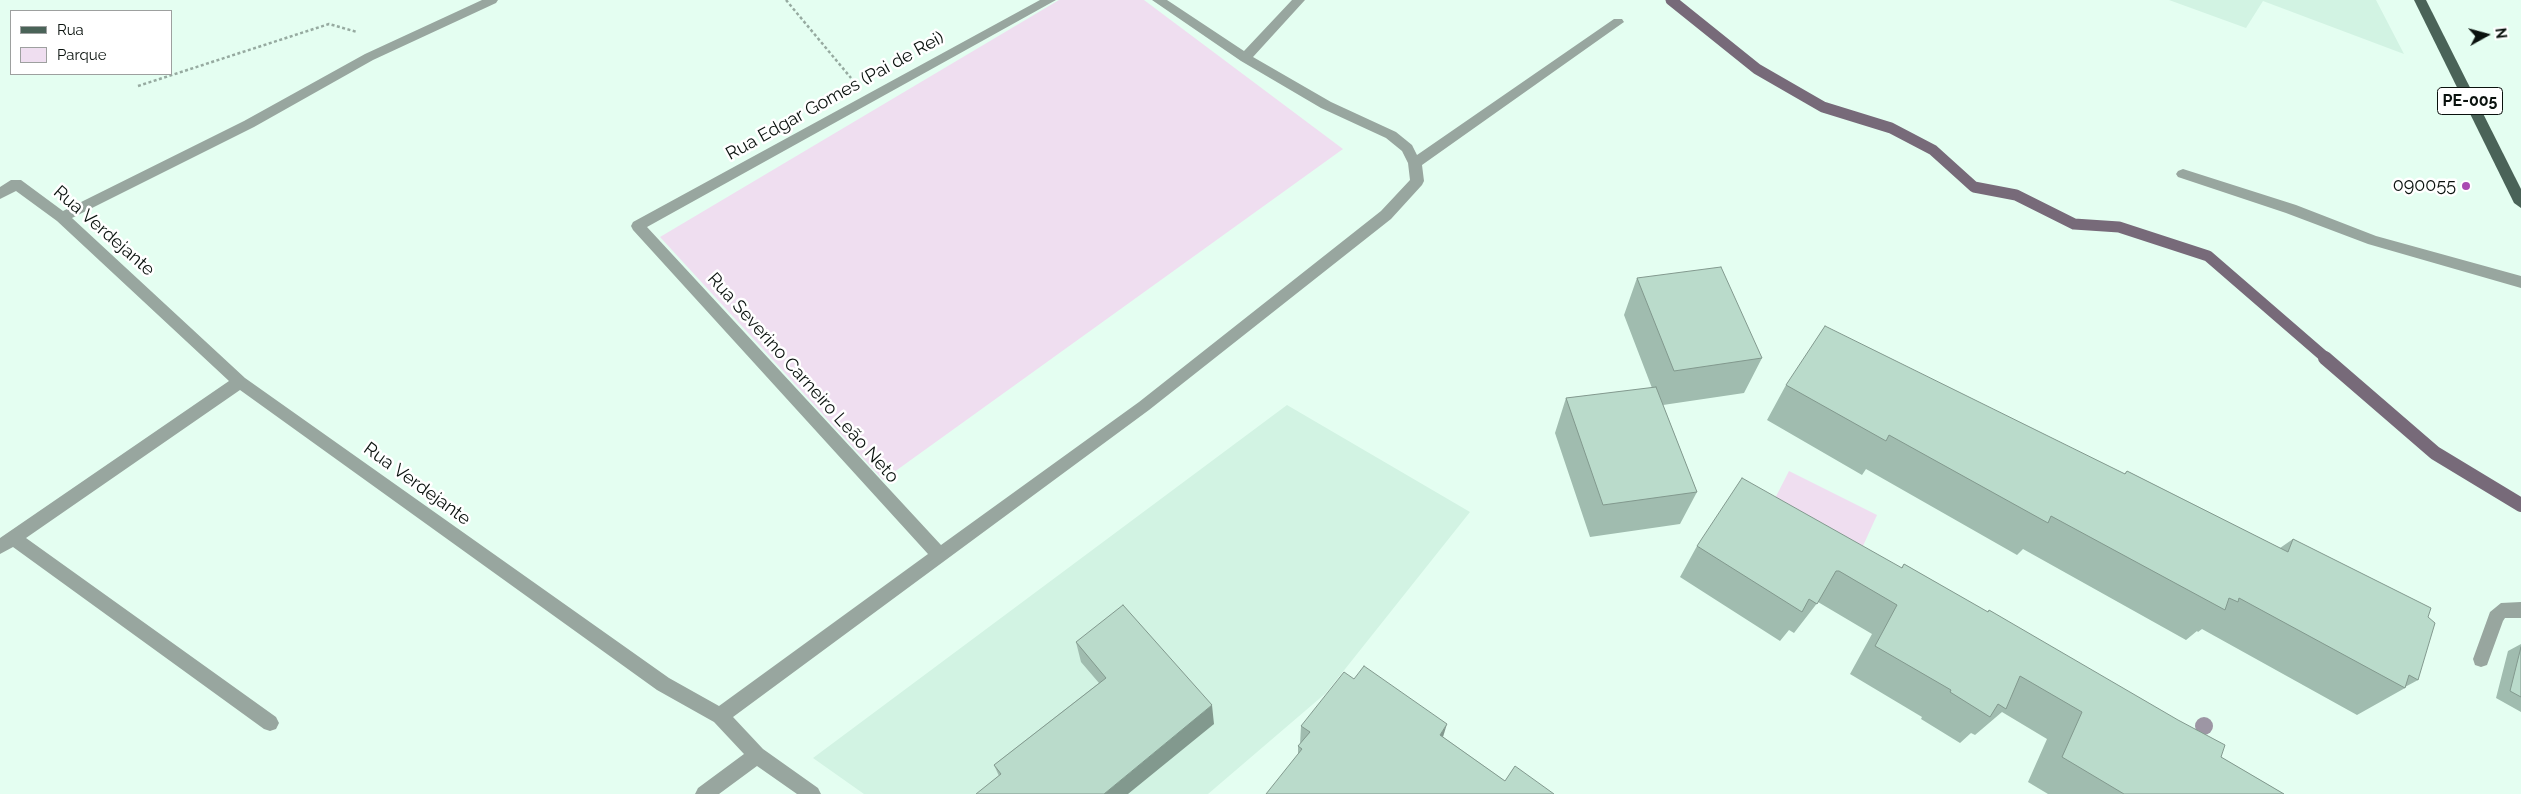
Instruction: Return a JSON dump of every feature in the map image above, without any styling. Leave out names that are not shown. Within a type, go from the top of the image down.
[{"type":"main road","name":"PE-005","points":[[2420,0],[2521,203]]},
{"type":"street","points":[[62,217],[249,124],[398,43],[492,0]]},
{"type":"street","name":"Rua Edgar Gomes (Pai de Rei)","points":[[638,226],[1050,0]]},
{"type":"street","points":[[720,716],[1144,406],[1386,215],[1417,181],[1416,163],[1407,148],[1390,136],[1326,104],[1245,58],[1158,0]]},
{"type":"street","points":[[1245,58],[1299,0]]},
{"type":"street","points":[[1416,163],[1618,22]]},
{"type":"street","points":[[2183,174],[2291,209],[2373,240],[2521,282]]},
{"type":"street","name":"Rua Verdejante","points":[[0,194],[16,184],[62,217],[240,382],[663,684],[720,716],[757,755],[812,794]]},
{"type":"street","name":"Rua Severino Carneiro Leão Neto","points":[[638,226],[939,555]]},
{"type":"street","points":[[240,382],[6,542],[270,723]]},
{"type":"street","points":[[2481,658],[2496,617],[2501,611],[2521,610]]},
{"type":"street","points":[[704,794],[757,755]]},
{"type":"path","points":[[786,0],[869,99]]},
{"type":"path","points":[[138,86],[330,24],[398,43]]},
{"type":"shaded area","points":[[2169,0],[2376,0],[2404,54],[2263,1],[2246,28]]},
{"type":"shaded area","points":[[1287,405],[1470,512],[1326,693],[1208,794],[864,794],[813,758]]},
{"type":"green space","points":[[1059,0],[1144,0],[1343,149],[883,480],[660,237]]},
{"type":"green space","points":[[1789,471],[1877,515],[1853,568],[1763,522]]},
{"type":"building","points":[[1721,267],[1762,358],[1674,371],[1637,278]]},
{"type":"building","points":[[1825,326],[2125,474],[2127,471],[2288,552],[2293,539],[2431,608],[2428,617],[2435,623],[2418,680],[2409,675],[2405,688],[2239,598],[2238,602],[2229,598],[2225,610],[2051,516],[2048,523],[1889,435],[1886,441],[1786,385]]},
{"type":"building","points":[[1656,387],[1697,492],[1603,505],[1566,398]]},
{"type":"building","points":[[1742,478],[1902,568],[1904,564],[1988,612],[1989,610],[2178,720],[2225,745],[2221,757],[2284,794],[2124,794],[2062,757],[2082,712],[2020,676],[2006,709],[1998,704],[1990,717],[1950,692],[1951,690],[1875,646],[1897,605],[1839,571],[1836,571],[1817,604],[1809,599],[1802,612],[1697,546]]},
{"type":"building","points":[[1123,605],[1212,705],[1104,794],[976,794],[1001,774],[994,765],[1106,678],[1076,642]]},
{"type":"building","points":[[2521,647],[2521,697],[2510,691]]},
{"type":"building","points":[[1364,666],[1447,724],[1440,735],[1505,781],[1515,766],[1554,794],[1266,794],[1302,749],[1298,746],[1310,732],[1301,726],[1344,672],[1354,679]]},
{"type":"waterway","points":[[1671,0],[1757,69],[1823,107],[1891,128],[1933,150],[1974,187],[2016,195],[2074,224],[2119,227],[2208,256],[2327,359]]},
{"type":"waterway","points":[[2325,358],[2435,453],[2521,505]]},
{"type":"place","name":"090055","points":[[2466,186]]}]
